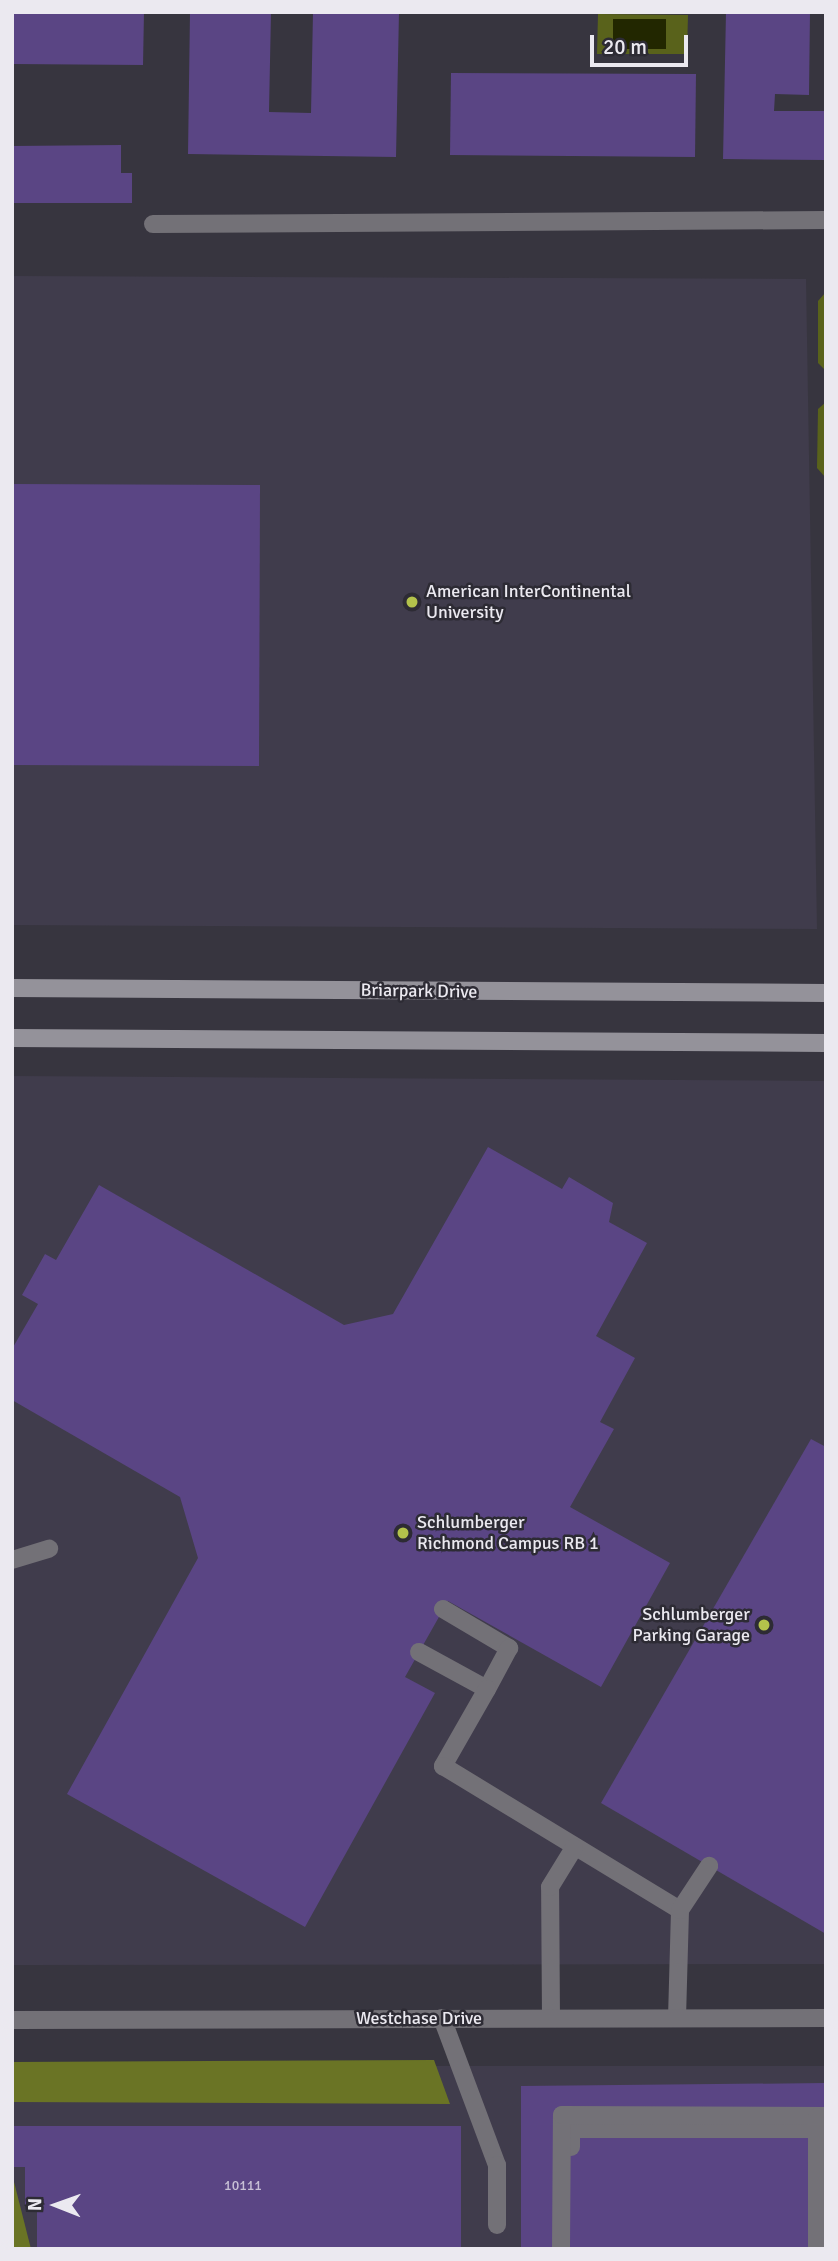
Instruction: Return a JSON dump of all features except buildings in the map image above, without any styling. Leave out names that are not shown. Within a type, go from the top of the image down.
[{"type":"street","points":[[153,224],[826,220]]},
{"type":"street","name":"Briarpark Drive","points":[[12,988],[826,993]]},
{"type":"street","points":[[12,1038],[826,1043]]},
{"type":"street","points":[[12,1560],[49,1549]]},
{"type":"street","points":[[443,1609],[509,1648],[443,1766],[680,1910]]},
{"type":"street","points":[[419,1652],[487,1689]]},
{"type":"street","points":[[551,2018],[550,1887],[574,1848]]},
{"type":"street","points":[[677,2018],[680,1910],[709,1866]]},
{"type":"street","points":[[442,2018],[497,2165],[497,2225]]},
{"type":"street","name":"Westchase Drive","points":[[12,2020],[826,2018]]},
{"type":"street","points":[[561,2249],[562,2115],[823,2121]]},
{"type":"street","points":[[570,2249],[571,2129],[823,2121]]},
{"type":"street","points":[[817,2249],[823,2121]]},
{"type":"shaded area","points":[[613,19],[666,19],[666,49],[613,49]]},
{"type":"shaded area","name":"American InterContinental University","points":[[12,276],[806,279],[817,929],[12,925]]},
{"type":"shaded area","points":[[12,1076],[826,1081],[826,1964],[12,1965]]},
{"type":"shaded area","points":[[12,2066],[826,2066],[826,2249],[12,2249]]},
{"type":"green space","points":[[598,14],[688,15],[687,54],[597,54]]},
{"type":"green space","points":[[826,292],[826,371],[818,363],[818,301]]},
{"type":"green space","points":[[826,402],[826,478],[817,468],[818,409]]},
{"type":"green space","points":[[434,2060],[450,2104],[12,2102],[12,2062]]},
{"type":"green space","points":[[12,2174],[31,2249],[12,2249]]},
{"type":"place","name":"American InterContinental University","points":[[412,602]]},
{"type":"place","name":"Schlumberger Richmond Campus RB 1","points":[[403,1533]]},
{"type":"place","name":"Schlumberger Parking Garage","points":[[764,1625]]}]
